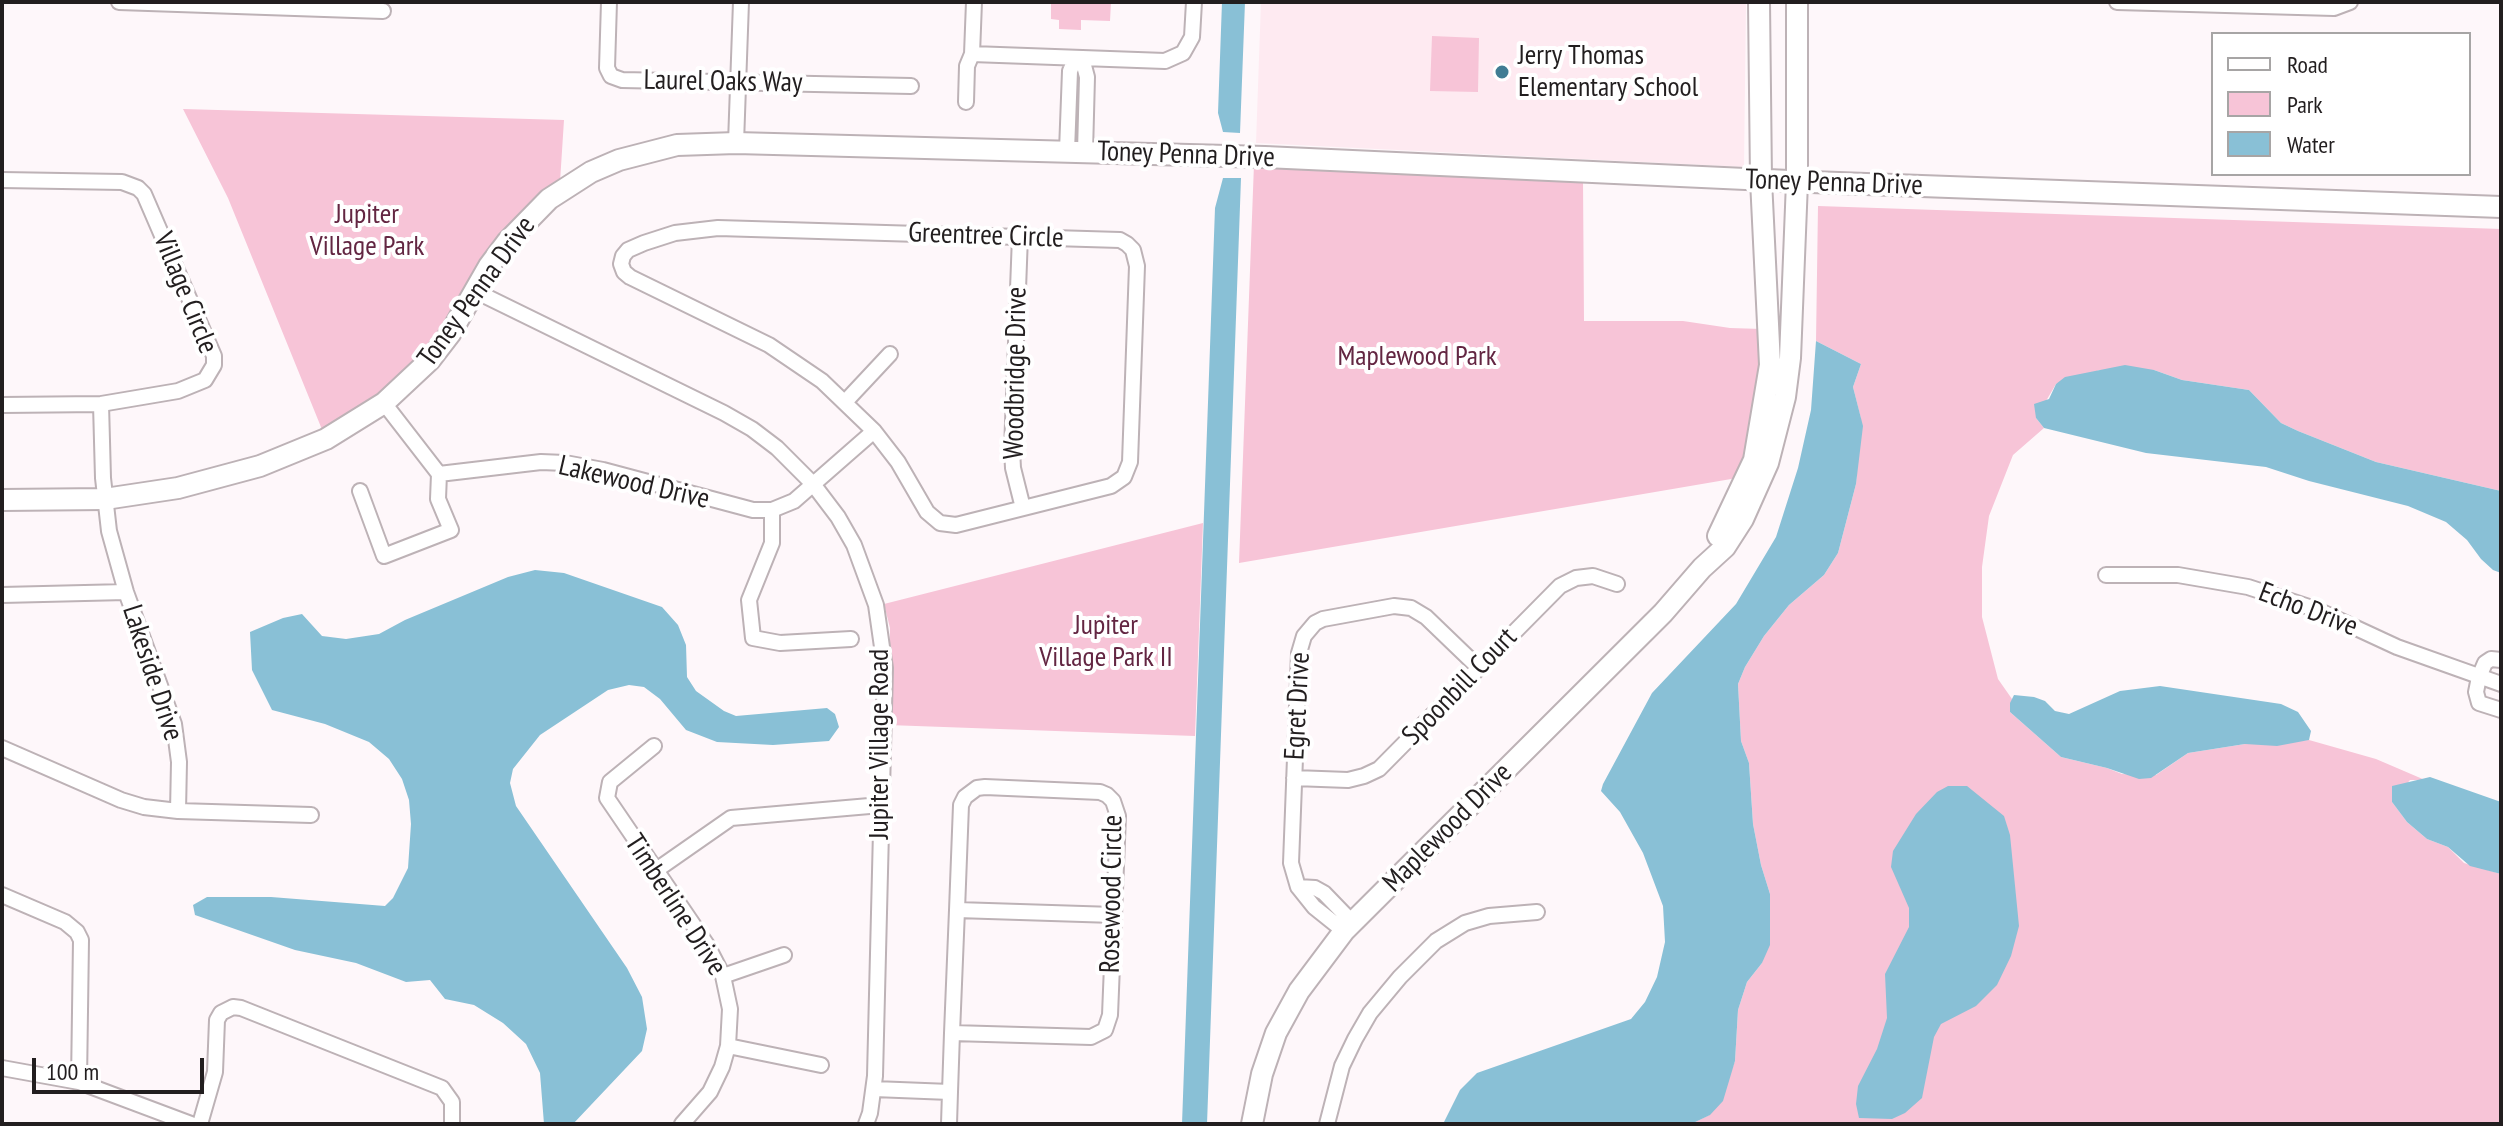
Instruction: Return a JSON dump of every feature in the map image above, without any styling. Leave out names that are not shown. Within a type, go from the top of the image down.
[{"type":"street","points":[[119,2],[383,11]]},
{"type":"street","name":"Laurel Oaks Way","points":[[609,2],[607,68],[611,76],[622,80],[911,86]]},
{"type":"street","points":[[736,143],[741,2]]},
{"type":"street","points":[[966,102],[974,2]]},
{"type":"street","points":[[972,54],[1165,61],[1183,53],[1192,37],[1194,2]]},
{"type":"street","name":"Maplewood Drive","points":[[1702,568],[1754,460],[1765,410],[1770,365],[1761,180],[1759,2]]},
{"type":"street","name":"Maplewood Drive","points":[[1252,1124],[1262,1074],[1276,1033],[1299,991],[1348,927],[1663,613],[1725,547],[1743,519],[1768,463],[1785,397],[1790,358],[1797,182],[1797,2]]},
{"type":"street","points":[[2117,2],[2334,8],[2350,2]]},
{"type":"street","points":[[1076,151],[1087,77],[1082,58]]},
{"type":"street","name":"Toney Penna Drive","points":[[2,500],[105,499],[178,488],[260,466],[326,439],[384,403],[430,360],[450,334],[498,254],[527,219],[549,199],[591,172],[647,151],[697,143],[1076,151],[1797,182],[2501,207]]},
{"type":"street","name":"Village Circle","points":[[2,180],[130,184],[144,194],[212,348],[214,365],[198,385],[140,399],[101,404],[2,405]]},
{"type":"street","name":"Greentree Circle","points":[[718,228],[1120,240],[1133,250],[1137,266],[1129,470],[1118,483],[956,525],[940,523],[927,512],[898,462],[846,401],[769,345],[630,277],[621,264],[623,256],[628,250],[667,235],[718,228]]},
{"type":"street","name":"Woodbridge Drive","points":[[1020,236],[1012,449],[1013,468],[1023,508]]},
{"type":"street","name":"Jupiter Village Road","points":[[475,291],[724,413],[777,448],[813,484],[854,545],[876,605],[885,668],[874,1089],[866,1124]]},
{"type":"street","points":[[846,401],[890,354]]},
{"type":"street","points":[[360,491],[384,556],[451,530],[438,499],[439,474],[384,403]]},
{"type":"street","name":"Lakeside Drive","points":[[101,404],[109,531],[126,592],[174,724],[179,762],[178,811]]},
{"type":"street","points":[[851,639],[780,643],[753,638],[749,600],[772,543],[772,510],[794,501],[874,431]]},
{"type":"street","name":"Lakewood Drive","points":[[439,474],[541,462],[565,463],[603,470],[731,506],[772,510]]},
{"type":"street","name":"Echo Drive","points":[[2106,575],[2178,575],[2248,587],[2315,609],[2397,647],[2501,684]]},
{"type":"street","name":"Spoonbill Court","points":[[1294,778],[1348,780],[1372,773],[1385,764],[1568,581],[1593,576],[1617,584]]},
{"type":"street","points":[[2,595],[126,592]]},
{"type":"street","name":"Egret Drive","points":[[1348,927],[1337,903],[1315,888],[1298,887],[1291,863],[1300,644],[1309,629],[1323,619],[1394,606],[1411,608],[1426,617],[1479,668]]},
{"type":"street","points":[[2501,660],[2491,659],[2485,663],[2476,692],[2479,703],[2501,710]]},
{"type":"street","name":"Timberline Drive","points":[[654,746],[610,782],[607,798],[707,945],[723,976],[730,1009],[728,1046],[722,1067],[710,1092],[682,1124]]},
{"type":"street","points":[[2,748],[144,807],[311,815]]},
{"type":"street","name":"Rosewood Circle","points":[[949,1124],[952,1033],[961,805],[970,792],[985,787],[1100,792],[1113,801],[1118,816],[1110,1015],[1105,1030],[1091,1037],[952,1033]]},
{"type":"street","points":[[655,871],[731,818],[881,805]]},
{"type":"street","points":[[2,895],[65,922],[81,940],[79,1082]]},
{"type":"street","points":[[957,910],[1114,915]]},
{"type":"street","points":[[1327,1124],[1342,1066],[1355,1039],[1370,1013],[1400,977],[1436,941],[1465,923],[1489,916],[1537,912]]},
{"type":"street","points":[[723,976],[784,955]]},
{"type":"street","points":[[200,1124],[215,1072],[217,1020],[221,1013],[233,1007],[442,1088],[452,1102],[452,1124]]},
{"type":"street","points":[[728,1046],[821,1065]]},
{"type":"street","points":[[2,1068],[79,1082],[191,1124]]},
{"type":"street","points":[[874,1089],[950,1092]]},
{"type":"shaded area","name":"Jerry Thomas Elementary School","points":[[1261,2],[1746,2],[1744,167],[1256,143]]},
{"type":"green space","points":[[1051,2],[1111,2],[1110,21],[1081,20],[1081,30],[1059,29],[1059,20],[1051,19]]},
{"type":"green space","points":[[1432,36],[1479,38],[1478,92],[1430,91]]},
{"type":"green space","name":"Jupiter Village Park","points":[[183,109],[564,120],[560,182],[405,376],[363,409],[323,432],[228,198]]},
{"type":"green space","name":"Maplewood Park","points":[[1254,164],[1583,180],[1584,321],[1683,321],[1762,329],[1762,361],[1752,430],[1737,478],[1239,563]]},
{"type":"green space","points":[[1818,206],[2501,229],[2501,491],[2376,462],[2298,431],[2281,423],[2249,390],[2182,380],[2154,370],[2100,370],[2056,384],[2036,418],[2044,428],[2013,455],[1989,516],[1982,567],[1982,617],[1998,679],[2012,699],[2010,712],[2061,757],[2122,774],[2156,775],[2188,753],[2245,744],[2309,740],[2376,759],[2425,780],[2410,780],[2392,802],[2407,822],[2427,839],[2448,847],[2464,863],[2501,874],[2501,1124],[1691,1124],[1709,1115],[1735,1061],[1738,1010],[1747,982],[1762,963],[1770,894],[1753,824],[1749,763],[1741,741],[1738,684],[1764,636],[1789,605],[1824,575],[1838,553],[1856,484],[1861,419],[1853,387],[1861,364],[1816,341]]},
{"type":"green space","name":"Jupiter Village Park II","points":[[1203,523],[1195,736],[888,725],[890,628],[884,604]]},
{"type":"water","points":[[1222,2],[1245,2],[1240,133],[1223,132],[1218,113]]},
{"type":"water","points":[[1223,178],[1241,178],[1207,1124],[1182,1124],[1215,208]]},
{"type":"water","points":[[1816,341],[1861,364],[1853,387],[1863,426],[1856,484],[1838,553],[1824,575],[1789,605],[1764,636],[1738,684],[1741,741],[1749,763],[1753,824],[1770,894],[1770,945],[1762,963],[1747,982],[1738,1010],[1735,1061],[1723,1101],[1710,1115],[1691,1124],[1443,1124],[1460,1090],[1477,1073],[1631,1019],[1645,1002],[1657,977],[1665,942],[1663,906],[1643,853],[1620,812],[1601,791],[1652,693],[1736,604],[1776,537],[1798,468],[1811,410]]},
{"type":"water","points":[[2125,365],[2154,370],[2182,380],[2249,390],[2281,423],[2298,431],[2376,462],[2501,491],[2501,573],[2481,559],[2467,540],[2446,522],[2408,506],[2266,467],[2146,453],[2044,428],[2036,418],[2034,404],[2049,399],[2056,384],[2065,377]]},
{"type":"water","points":[[535,570],[564,573],[662,607],[678,625],[686,645],[687,677],[696,691],[724,711],[736,716],[827,708],[835,714],[839,727],[829,741],[773,745],[717,742],[686,730],[660,699],[644,687],[629,685],[608,690],[540,735],[513,769],[510,783],[516,806],[627,968],[642,997],[647,1029],[642,1051],[573,1124],[544,1124],[540,1073],[526,1044],[503,1023],[474,1005],[445,999],[430,980],[406,982],[356,963],[295,950],[195,915],[193,905],[207,897],[271,897],[385,906],[393,898],[408,868],[409,800],[402,779],[389,759],[369,742],[325,724],[272,710],[252,670],[250,632],[283,618],[302,614],[322,636],[346,639],[379,634],[508,577]]},
{"type":"water","points":[[2160,686],[2281,704],[2298,712],[2311,731],[2309,740],[2277,746],[2245,744],[2188,753],[2151,778],[2139,779],[2061,757],[2010,712],[2014,695],[2034,697],[2045,701],[2055,711],[2069,714],[2120,691]]},
{"type":"water","points":[[2430,777],[2501,802],[2501,874],[2470,866],[2448,847],[2427,839],[2407,822],[2392,802],[2392,786]]},
{"type":"water","points":[[1948,786],[1967,786],[2004,816],[2010,835],[2019,926],[2011,956],[1997,985],[1976,1006],[1941,1024],[1934,1037],[1922,1098],[1905,1113],[1892,1119],[1859,1118],[1856,1104],[1858,1086],[1877,1049],[1887,1018],[1885,974],[1909,927],[1909,908],[1891,867],[1893,851],[1916,814],[1937,792]]},
{"type":"place","name":"Jerry Thomas Elementary School","points":[[1502,72]]}]
